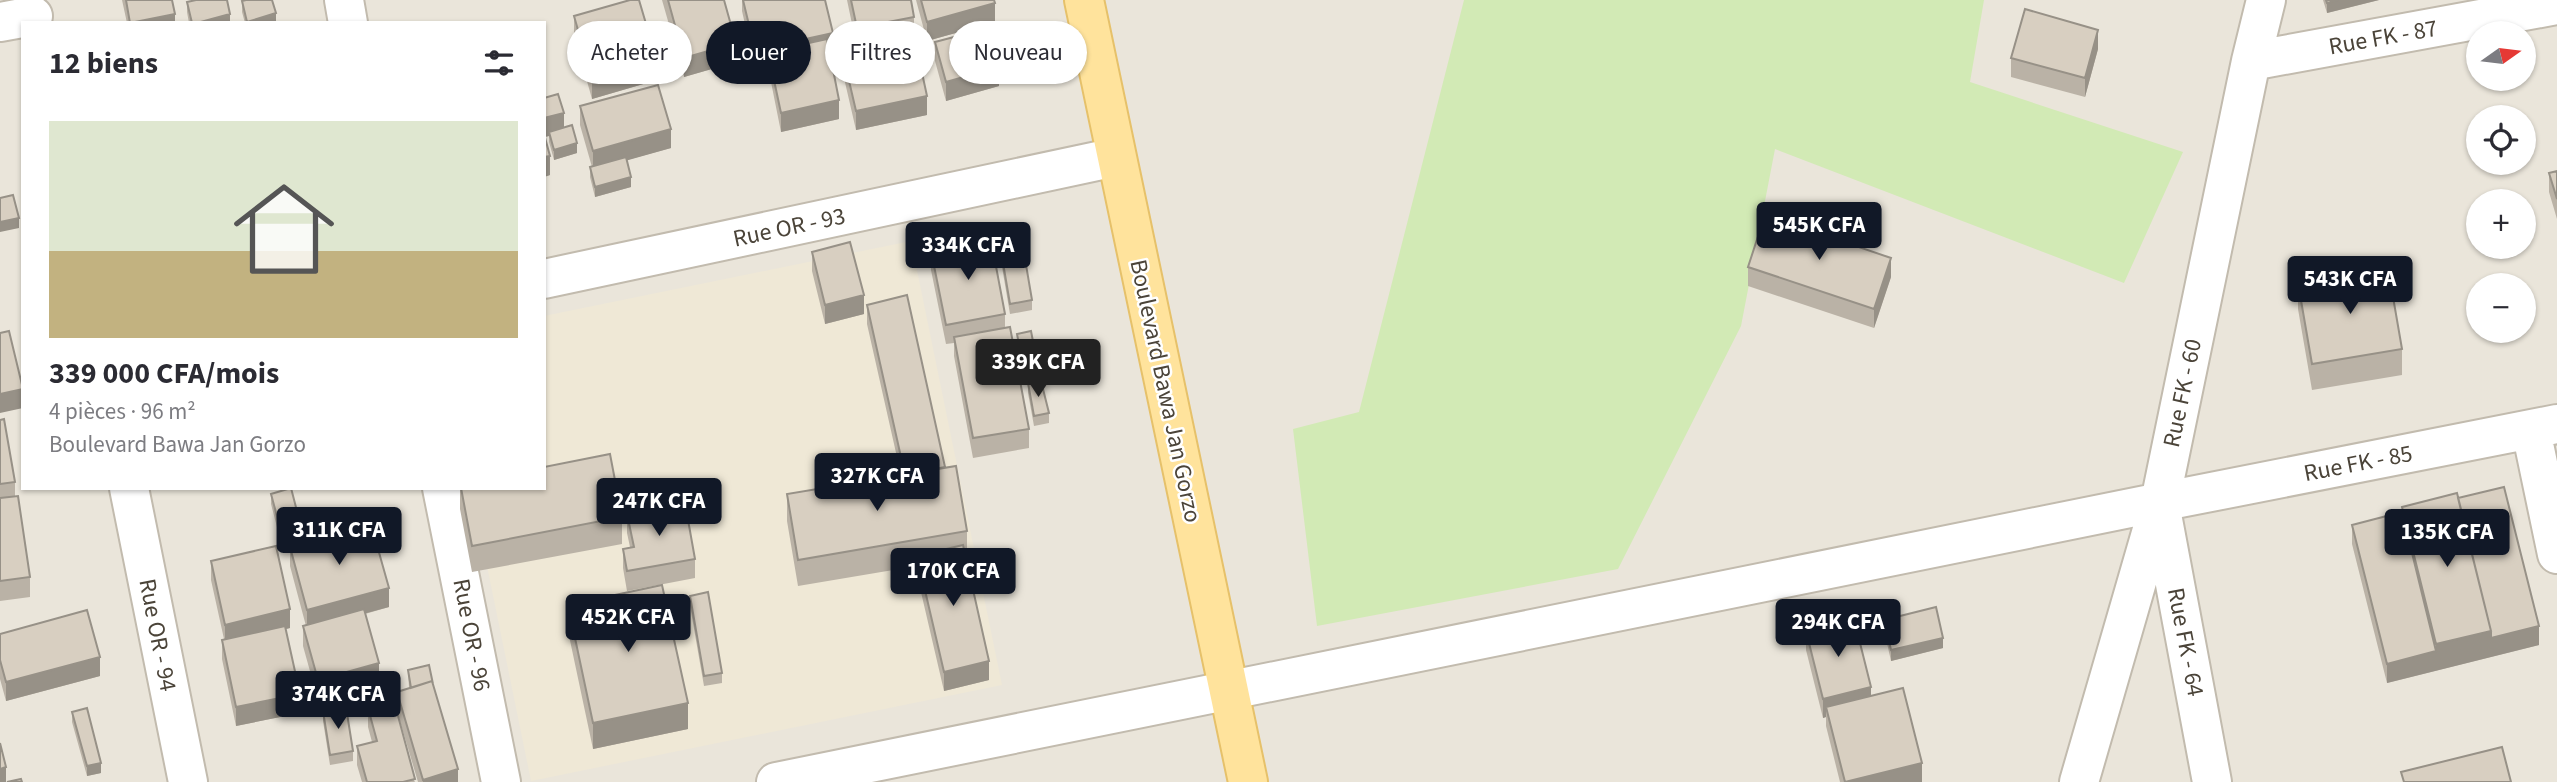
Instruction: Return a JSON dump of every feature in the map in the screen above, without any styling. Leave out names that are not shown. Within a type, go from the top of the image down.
[{"type":"main road","name":"Boulevard Bawa Jan Gorzo","points":[[1084,0],[1248,782]]},
{"type":"street","points":[[344,0],[348,21]]},
{"type":"street","name":"Rue FK - 60","points":[[2079,782],[2160,502],[2266,0]]},
{"type":"street","name":"Rue FK - 87","points":[[2251,61],[2557,5]]},
{"type":"street","name":"Rue OR - 93","points":[[546,279],[1116,157]]},
{"type":"street","points":[[2544,427],[2557,554]]},
{"type":"street","name":"Rue FK - 85","points":[[776,782],[2544,427]]},
{"type":"street","name":"Rue OR - 94","points":[[128,490],[188,782]]},
{"type":"street","name":"Rue OR - 96","points":[[442,490],[501,782]]},
{"type":"street","name":"Rue FK - 64","points":[[2160,502],[2212,782]]},
{"type":"shaded area","points":[[0,0],[2557,0],[2557,782],[0,782]]},
{"type":"shaded area","points":[[911,241],[1002,685],[531,781],[471,490],[546,490],[546,316]]},
{"type":"green space","points":[[1464,0],[1984,0],[1970,82],[2183,152],[2124,283],[1775,149],[1741,326],[1618,569],[1317,626],[1293,429],[1359,412]]},
{"type":"building","points":[[126,0],[172,0],[175,14],[130,21]]},
{"type":"building","points":[[227,0],[230,14],[204,21],[192,21],[187,2]]},
{"type":"building","points":[[272,0],[276,13],[247,21],[242,1]]},
{"type":"building","points":[[630,0],[639,0],[645,21],[575,21],[574,16]]},
{"type":"building","points":[[668,0],[724,0],[730,21],[706,21],[706,52],[692,56],[692,21],[674,21]]},
{"type":"building","points":[[743,0],[825,0],[830,21],[825,21],[825,35],[811,38],[811,21],[748,21]]},
{"type":"building","points":[[851,0],[911,0],[914,17],[893,21],[856,21]]},
{"type":"building","points":[[921,0],[994,0],[995,3],[931,21],[927,21]]},
{"type":"building","points":[[2025,9],[2098,30],[2085,78],[2011,58]]},
{"type":"building","points":[[949,38],[949,81],[946,82],[935,42]]},
{"type":"building","points":[[825,39],[825,84],[836,84],[839,100],[781,113],[775,84],[811,84],[811,43]]},
{"type":"building","points":[[850,84],[924,84],[927,96],[856,111]]},
{"type":"building","points":[[658,85],[671,129],[593,151],[580,106]]},
{"type":"building","points":[[558,94],[564,113],[546,118],[546,97]]},
{"type":"building","points":[[572,125],[577,143],[554,150],[549,132]]},
{"type":"building","points":[[546,141],[550,156],[546,157]]},
{"type":"building","points":[[626,157],[631,177],[595,187],[590,167]]},
{"type":"building","points":[[2557,171],[2557,199],[2549,173]]},
{"type":"building","points":[[13,195],[19,218],[0,222],[0,198]]},
{"type":"building","points":[[1765,215],[1891,258],[1874,309],[1748,267]]},
{"type":"building","points":[[991,240],[1005,314],[946,325],[931,251]]},
{"type":"building","points":[[850,242],[864,295],[825,305],[812,252]]},
{"type":"building","points":[[1024,253],[1032,300],[1010,304],[1002,257]]},
{"type":"building","points":[[2388,268],[2402,349],[2312,364],[2298,283]]},
{"type":"building","points":[[907,295],[945,467],[905,475],[867,305]]},
{"type":"building","points":[[1010,327],[1029,429],[973,438],[954,337]]},
{"type":"building","points":[[9,331],[21,389],[0,394],[0,333]]},
{"type":"building","points":[[1031,331],[1036,357],[1022,360],[1017,334]]},
{"type":"building","points":[[1041,381],[1049,413],[1034,416],[1028,383]]},
{"type":"building","points":[[4,419],[15,482],[0,484],[0,420]]},
{"type":"building","points":[[610,454],[622,517],[472,546],[461,490],[546,490],[546,467]]},
{"type":"building","points":[[956,466],[967,531],[798,560],[787,494]]},
{"type":"building","points":[[2504,487],[2539,626],[2491,638],[2458,498]]},
{"type":"building","points":[[292,490],[298,515],[278,520],[271,494]]},
{"type":"building","points":[[2457,493],[2491,631],[2436,644],[2402,507]]},
{"type":"building","points":[[18,496],[30,577],[0,581],[0,498]]},
{"type":"building","points":[[685,503],[695,559],[627,571],[623,549],[634,547],[627,514]]},
{"type":"building","points":[[2402,512],[2436,651],[2387,664],[2352,525]]},
{"type":"building","points":[[371,524],[389,588],[307,610],[290,547]]},
{"type":"building","points":[[963,545],[989,661],[944,672],[917,556]]},
{"type":"building","points":[[276,546],[290,609],[225,625],[211,561]]},
{"type":"building","points":[[662,585],[688,703],[593,723],[568,605]]},
{"type":"building","points":[[708,592],[722,673],[704,676],[690,596]]},
{"type":"building","points":[[1936,607],[1943,638],[1891,650],[1884,620]]},
{"type":"building","points":[[364,609],[379,663],[318,680],[303,626]]},
{"type":"building","points":[[87,610],[100,657],[6,682],[0,660],[0,634]]},
{"type":"building","points":[[1854,619],[1871,687],[1823,699],[1806,631]]},
{"type":"building","points":[[285,626],[300,694],[236,707],[222,640]]},
{"type":"building","points":[[429,665],[433,684],[432,681],[411,688],[408,670]]},
{"type":"building","points":[[432,681],[458,769],[423,780],[397,692]]},
{"type":"building","points":[[1903,688],[1922,763],[1845,782],[1826,707]]},
{"type":"building","points":[[394,701],[415,779],[403,782],[367,782],[357,746],[377,741],[368,708]]},
{"type":"building","points":[[346,707],[353,751],[330,755],[323,711]]},
{"type":"building","points":[[87,708],[101,763],[87,766],[72,712]]},
{"type":"building","points":[[0,743],[6,767],[0,769]]},
{"type":"building","points":[[2502,747],[2511,782],[2404,782],[2401,772]]}]
